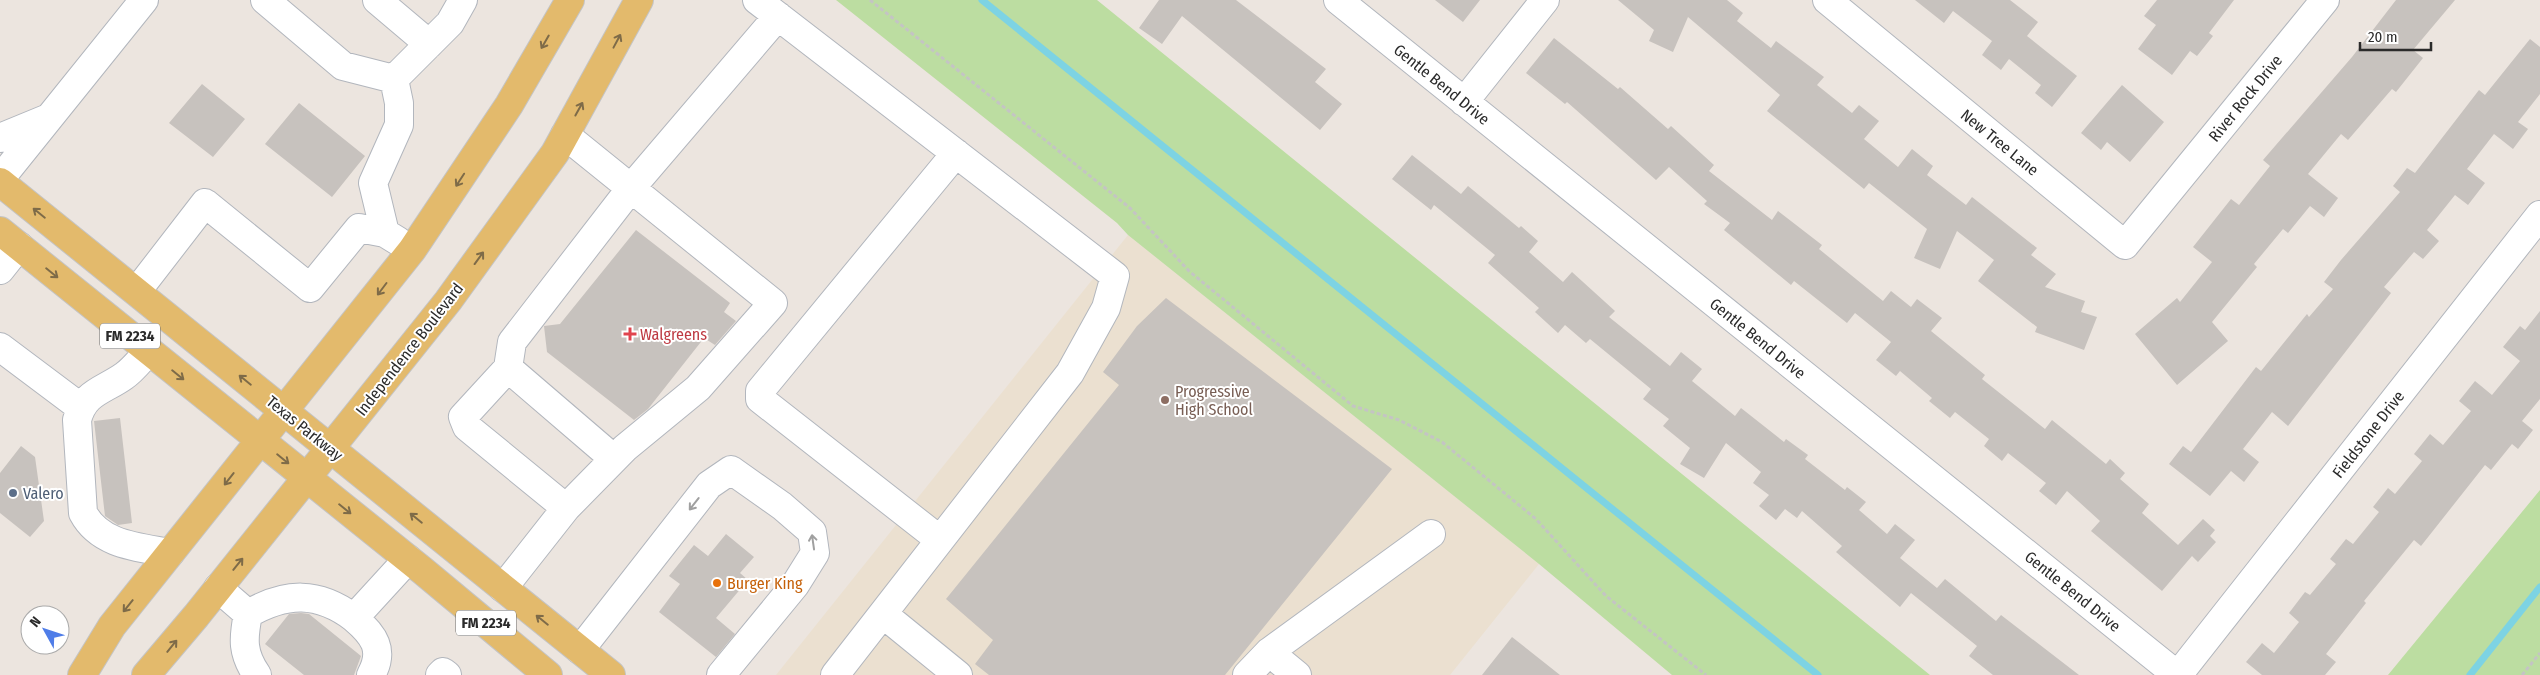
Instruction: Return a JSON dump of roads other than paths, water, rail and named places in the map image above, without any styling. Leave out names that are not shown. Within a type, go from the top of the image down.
[{"type":"main road","points":[[82,675],[112,626],[412,250],[509,105],[570,0]]},
{"type":"main road","name":"Independence Boulevard","points":[[146,675],[448,301],[555,153],[639,0]]},
{"type":"main road","name":"Texas Parkway","points":[[0,180],[611,675]]},
{"type":"main road","name":"FM 2234","points":[[10,239],[408,559],[548,675]]},
{"type":"street","points":[[0,180],[144,0]]},
{"type":"street","points":[[265,0],[343,66],[394,79]]},
{"type":"street","points":[[377,0],[429,44]]},
{"type":"street","points":[[394,79],[450,23],[462,0]]},
{"type":"street","name":"Gentle Bend Drive","points":[[1338,0],[2178,675],[2196,652]]},
{"type":"street","points":[[1464,102],[1545,0]]},
{"type":"street","name":"New Tree Lane","points":[[1827,0],[2125,245],[2164,197]]},
{"type":"street","name":"River Rock Drive","points":[[2164,197],[2326,0]]},
{"type":"street","points":[[566,508],[467,428],[463,417],[508,368],[512,342],[632,188],[768,8],[1115,276],[1106,308],[1070,373],[836,675]]},
{"type":"street","points":[[385,233],[373,183],[399,125],[400,103],[394,79]]},
{"type":"street","points":[[0,138],[50,117]]},
{"type":"street","points":[[503,588],[566,508],[614,458],[698,388],[773,303],[565,135]]},
{"type":"street","points":[[940,540],[760,399],[760,391],[956,153]]},
{"type":"street","points":[[137,291],[206,203],[310,288],[359,228],[385,233],[412,250]]},
{"type":"street","name":"Fieldstone Drive","points":[[2196,652],[2540,215]]},
{"type":"street","points":[[0,270],[10,239]]},
{"type":"street","points":[[0,347],[80,407]]},
{"type":"street","points":[[149,351],[125,376],[90,396],[80,407],[77,420],[83,513],[90,526],[106,538],[170,554]]},
{"type":"street","points":[[508,368],[614,458]]},
{"type":"street","points":[[580,650],[709,485],[731,470],[782,506],[812,532],[815,553],[795,584],[721,675]]},
{"type":"street","points":[[1247,675],[1269,652],[1432,534]]},
{"type":"street","points":[[354,618],[408,559]]},
{"type":"street","points":[[218,588],[248,614]]},
{"type":"street","points":[[248,614],[273,601],[305,596],[341,608],[366,628],[378,651],[379,662],[371,675]]},
{"type":"street","points":[[248,614],[244,639],[246,654],[248,662],[257,675]]},
{"type":"street","points":[[883,614],[958,675]]},
{"type":"street","points":[[1269,652],[1297,675]]},
{"type":"street","points":[[440,675],[443,672],[447,675]]},
{"type":"waterway","points":[[982,0],[1818,675]]},
{"type":"waterway","points":[[2470,675],[2540,587]]},
{"type":"place","name":"Walgreens","points":[[630,334]]},
{"type":"place","name":"Progressive High School","points":[[1165,400]]},
{"type":"place","name":"Valero","points":[[13,493]]},
{"type":"place","name":"Burger King","points":[[717,583]]}]
